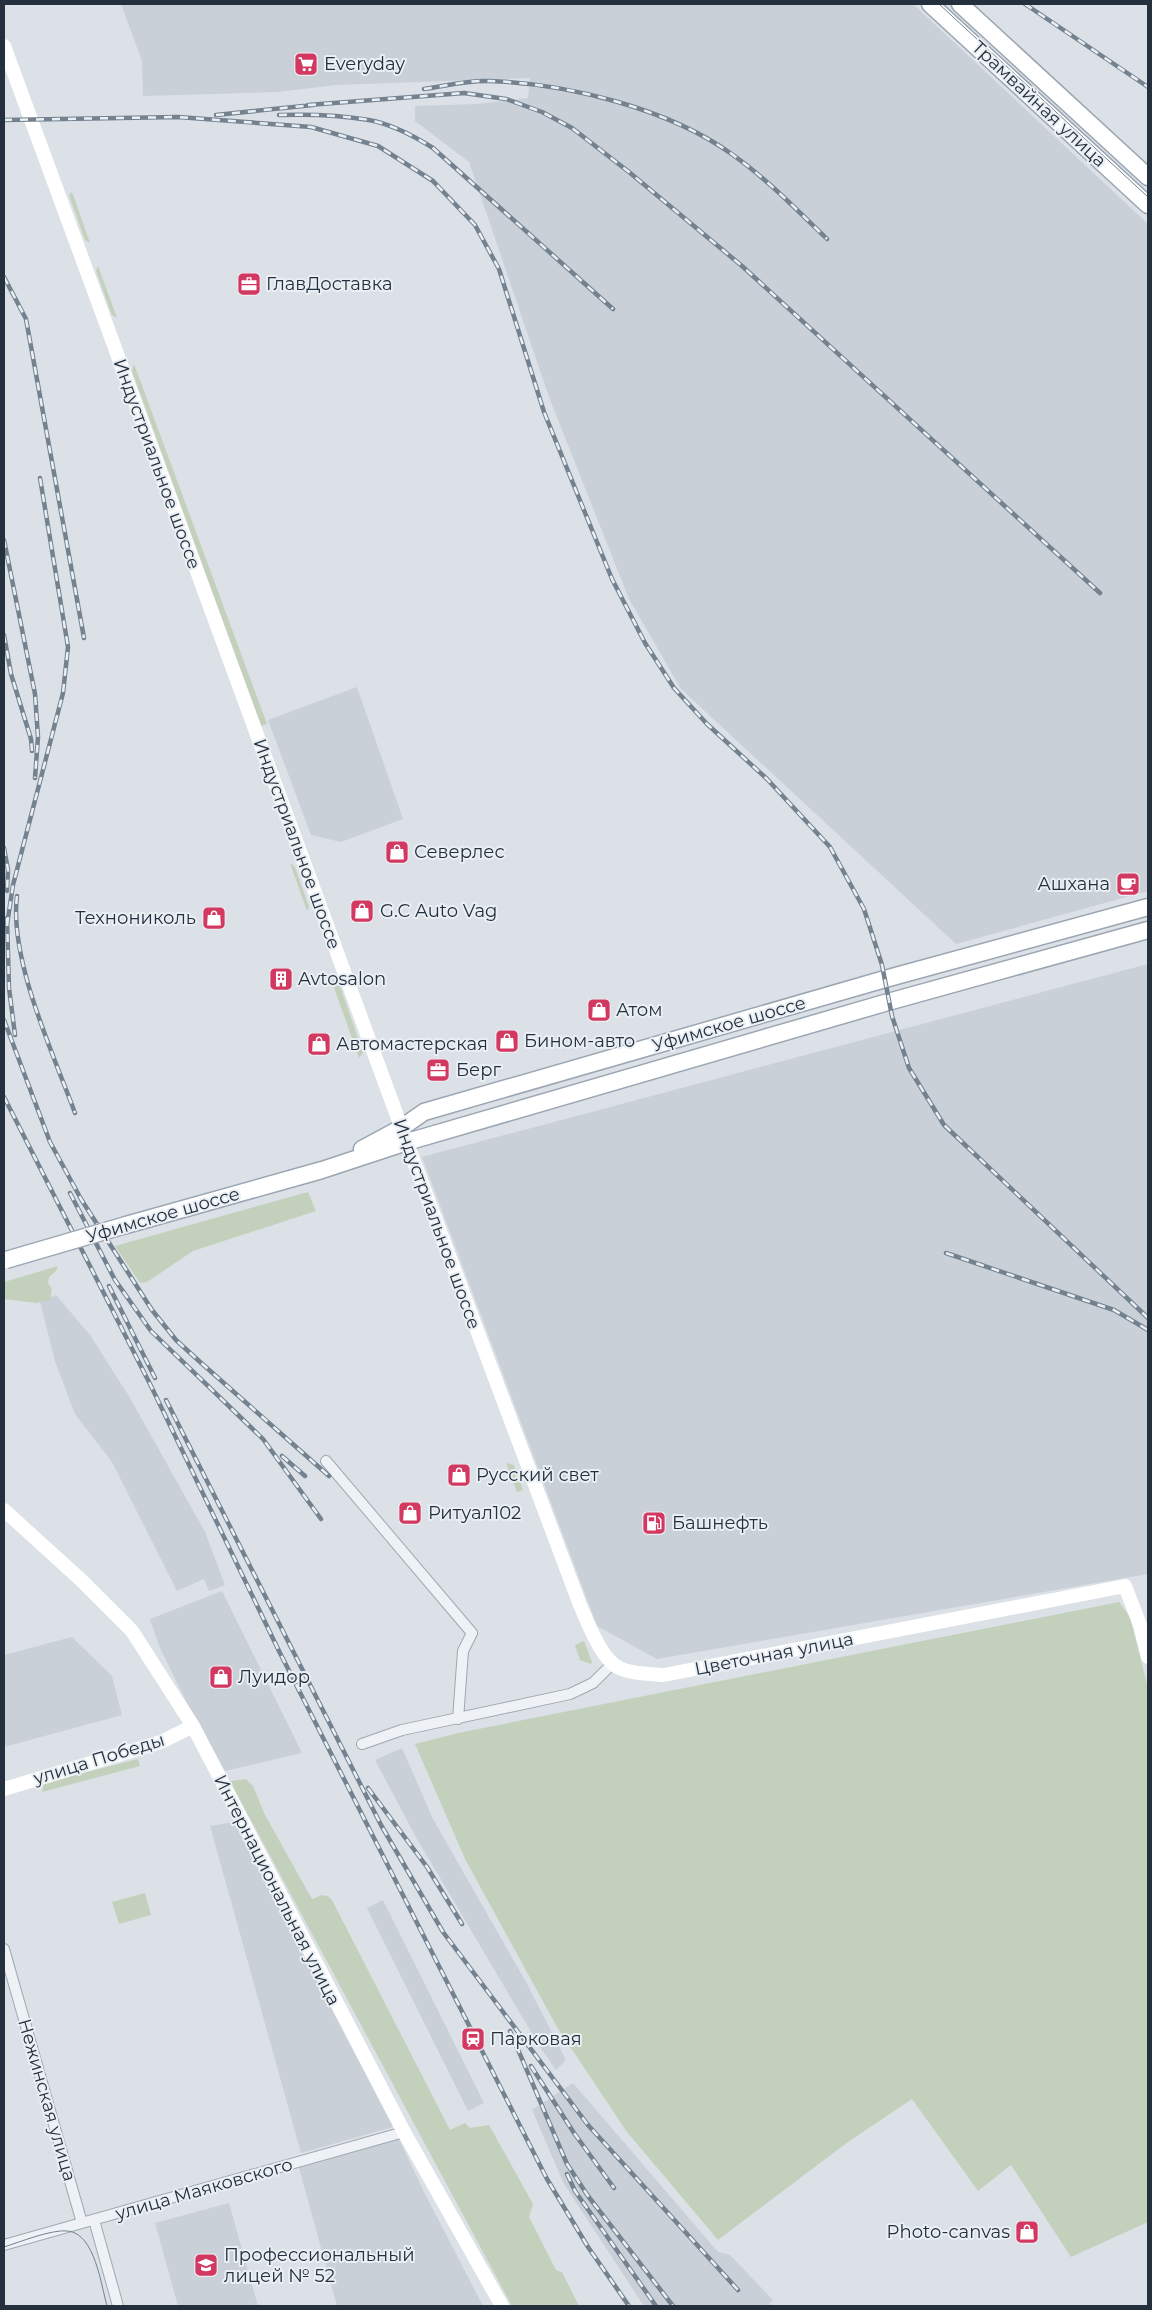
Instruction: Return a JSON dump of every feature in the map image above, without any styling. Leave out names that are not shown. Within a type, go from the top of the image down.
[{"type":"main road","name":"Трамвайная улица","points":[[930,4],[1148,205]]},
{"type":"main road","name":"Трамвайная улица","points":[[960,4],[1148,177]]},
{"type":"main road","name":"Уфимское шоссе","points":[[404,1135],[424,1112],[894,977],[1148,907]]},
{"type":"main road","name":"Уфимское шоссе","points":[[5,1260],[322,1170],[404,1135],[1148,930]]},
{"type":"street","name":"Индустриальное шоссе","points":[[4,46],[404,1135],[580,1605],[594,1637],[612,1664]]},
{"type":"street","points":[[326,1461],[472,1633],[462,1651],[458,1718]]},
{"type":"street","name":"Интернациональная улица","points":[[4,1510],[80,1579],[132,1631],[193,1726],[404,2132],[502,2306]]},
{"type":"street","name":"Цветочная улица","points":[[612,1664],[636,1674],[664,1675],[1125,1586],[1140,1625],[1148,1657]]},
{"type":"street","points":[[362,1744],[402,1730],[570,1694],[593,1683],[612,1664]]},
{"type":"street","name":"улица Победы","points":[[4,1788],[160,1742],[193,1726]]},
{"type":"street","name":"Нежинская улица","points":[[4,1949],[82,2223]]},
{"type":"street","name":"улица Маяковского","points":[[4,2245],[404,2132]]},
{"type":"street","points":[[94,2220],[118,2306]]},
{"type":"shaded area","points":[[121,4],[913,4],[1148,224],[1148,891],[956,944],[681,689],[629,599],[549,397],[469,162],[415,121],[415,106],[477,104],[528,98],[530,78],[336,85],[278,92],[143,96],[142,61]]},
{"type":"shaded area","points":[[357,687],[403,819],[341,842],[311,835],[268,720]]},
{"type":"shaded area","points":[[1148,964],[1148,1574],[657,1659],[597,1626],[422,1157]]},
{"type":"shaded area","points":[[56,1295],[90,1335],[130,1398],[205,1532],[225,1585],[209,1591],[204,1579],[177,1591],[112,1462],[75,1414],[55,1361],[40,1302]]},
{"type":"shaded area","points":[[222,1591],[302,1753],[225,1771],[187,1703],[159,1646],[150,1619]]},
{"type":"shaded area","points":[[72,1637],[112,1676],[122,1715],[4,1747],[4,1655]]},
{"type":"shaded area","points":[[402,1748],[433,1819],[526,1982],[566,2060],[556,2070],[540,2047],[417,1839],[375,1760]]},
{"type":"shaded area","points":[[234,1822],[393,2127],[301,2153],[210,1826]]},
{"type":"shaded area","points":[[383,1900],[484,2103],[468,2111],[367,1908]]},
{"type":"shaded area","points":[[573,2083],[718,2252],[730,2255],[773,2300],[769,2304],[772,2306],[644,2306],[564,2184],[532,2110]]},
{"type":"shaded area","points":[[398,2137],[483,2306],[337,2306],[298,2164]]},
{"type":"shaded area","name":"Профессиональный лицей № 52","points":[[229,2203],[258,2306],[178,2306],[155,2223]]},
{"type":"green space","points":[[72,192],[90,243],[85,240],[69,195]]},
{"type":"green space","points":[[98,266],[117,318],[112,315],[96,271]]},
{"type":"green space","points":[[134,364],[267,724],[261,726],[132,371]]},
{"type":"green space","points":[[290,863],[295,867],[309,907],[307,911]]},
{"type":"green space","points":[[331,979],[339,983],[363,1053],[359,1058]]},
{"type":"green space","points":[[308,1192],[316,1211],[193,1251],[147,1282],[140,1283],[115,1246]]},
{"type":"green space","points":[[58,1266],[56,1271],[49,1277],[48,1283],[52,1289],[50,1300],[36,1303],[4,1299],[4,1282]]},
{"type":"green space","points":[[506,1463],[514,1465],[523,1490],[517,1492]]},
{"type":"green space","points":[[1119,1602],[1130,1617],[1148,1688],[1148,2222],[1071,2257],[1011,2165],[978,2191],[912,2099],[848,2142],[718,2240],[627,2132],[557,2027],[465,1859],[415,1744],[458,1733]]},
{"type":"green space","points":[[584,1641],[592,1662],[591,1664],[580,1660],[575,1645]]},
{"type":"green space","points":[[138,1759],[140,1766],[42,1792],[44,1783]]},
{"type":"green space","points":[[246,1779],[253,1786],[265,1815],[312,1899],[322,1895],[328,1896],[332,1900],[450,2130],[465,2123],[470,2128],[489,2125],[533,2204],[529,2217],[556,2270],[562,2272],[579,2306],[512,2306],[230,1781]]},
{"type":"green space","points":[[145,1893],[151,1915],[119,1924],[112,1902]]},
{"type":"tram line","points":[[939,4],[1148,197]]},
{"type":"tram line","points":[[4,2247],[54,2232],[68,2231],[77,2234],[85,2241],[91,2251],[107,2306]]},
{"type":"railway","points":[[1025,4],[1148,87]]},
{"type":"railway","points":[[424,89],[473,81],[519,83],[583,93],[648,112],[679,124],[708,139],[746,164],[770,184],[827,239]]},
{"type":"railway","points":[[308,105],[464,93],[506,99],[542,112],[572,128],[629,172],[742,266],[1100,593]]},
{"type":"railway","points":[[216,115],[313,105]]},
{"type":"railway","points":[[279,115],[324,115],[369,120],[394,127],[433,148],[613,309]]},
{"type":"railway","points":[[4,120],[178,117],[311,127],[378,146],[433,181],[475,225],[499,269],[544,412],[612,579],[645,643],[674,688],[707,724],[767,779],[830,847],[864,909],[882,965],[892,1016],[909,1068],[944,1125],[1148,1318]]},
{"type":"railway","points":[[4,277],[26,319],[84,638]]},
{"type":"railway","points":[[7,925],[13,885],[63,693],[68,647],[40,478]]},
{"type":"railway","points":[[4,540],[35,694],[38,737],[35,778]]},
{"type":"railway","points":[[4,635],[11,674],[31,739],[32,751]]},
{"type":"railway","points":[[4,848],[8,870],[7,891]]},
{"type":"railway","points":[[17,896],[16,921],[26,977],[45,1035],[75,1113]]},
{"type":"railway","points":[[7,918],[9,988],[15,1035]]},
{"type":"railway","points":[[4,1020],[50,1142],[81,1199],[152,1310],[176,1340],[329,1476]]},
{"type":"railway","points":[[4,1097],[151,1386],[279,1651],[547,2179],[588,2247],[629,2306]]},
{"type":"railway","points":[[70,1193],[115,1280],[151,1331],[263,1439],[321,1519]]},
{"type":"railway","points":[[946,1253],[1114,1310],[1148,1330]]},
{"type":"railway","points":[[109,1286],[155,1378]]},
{"type":"railway","points":[[166,1400],[381,1825],[443,1932],[588,2125],[738,2290]]},
{"type":"railway","points":[[282,1456],[305,1476]]},
{"type":"railway","points":[[368,1788],[427,1867],[462,1924]]},
{"type":"railway","points":[[510,2031],[567,2164],[588,2196],[673,2306]]},
{"type":"railway","points":[[531,2066],[574,2133],[614,2188]]},
{"type":"railway","points":[[567,2174],[575,2191],[656,2306]]},
{"type":"place","name":"Everyday","points":[[306,64]]},
{"type":"place","name":"ГлавДоставка","points":[[249,284]]},
{"type":"place","name":"Северлес","points":[[397,852]]},
{"type":"place","name":"Ашхана","points":[[1128,884]]},
{"type":"place","name":"G.C Auto Vag","points":[[362,911]]},
{"type":"place","name":"Технониколь","points":[[214,918]]},
{"type":"place","name":"Avtosalon","points":[[281,979]]},
{"type":"place","name":"Атом","points":[[599,1010]]},
{"type":"place","name":"Бином-авто","points":[[507,1041]]},
{"type":"place","name":"Автомастерская","points":[[319,1044]]},
{"type":"place","name":"Берг","points":[[438,1070]]},
{"type":"place","name":"Русский свет","points":[[459,1475]]},
{"type":"place","name":"Ритуал102","points":[[410,1513]]},
{"type":"place","name":"Башнефть","points":[[654,1523]]},
{"type":"place","name":"Луидор","points":[[221,1677]]},
{"type":"place","name":"Парковая","points":[[473,2039]]},
{"type":"place","name":"Photo-canvas","points":[[1027,2232]]},
{"type":"place","name":"Профессиональный лицей № 52","points":[[206,2265]]}]
